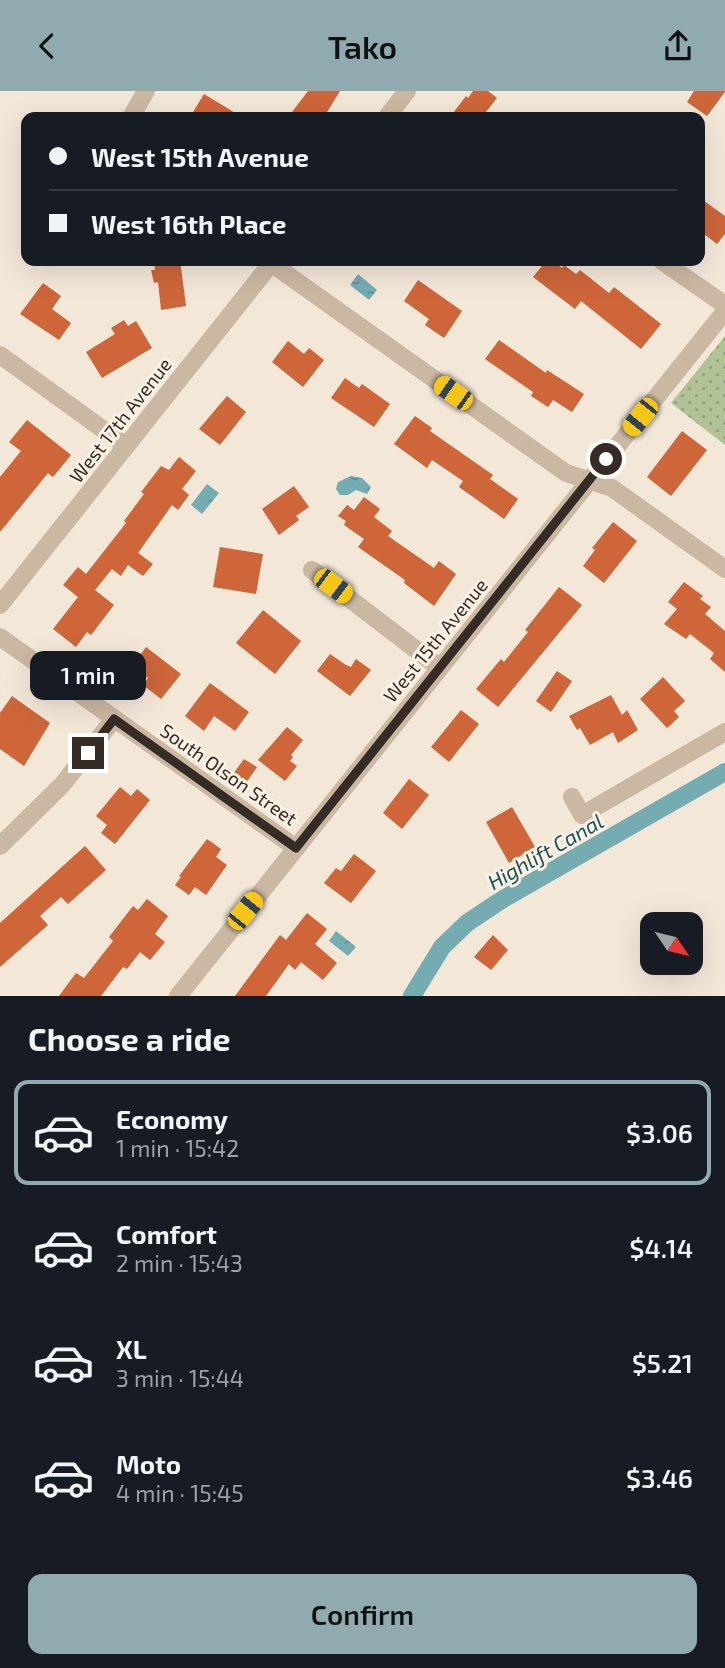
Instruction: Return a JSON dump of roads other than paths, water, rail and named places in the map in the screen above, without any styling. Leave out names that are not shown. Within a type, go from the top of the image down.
[{"type":"street","points":[[134,112],[146,91]]},
{"type":"street","points":[[391,112],[407,91]]},
{"type":"street","name":"West 17th Avenue","points":[[0,605],[268,266]]},
{"type":"street","points":[[277,266],[566,474],[612,488],[725,569]]},
{"type":"street","points":[[669,266],[725,305]]},
{"type":"street","name":"West 15th Avenue","points":[[178,996],[725,311]]},
{"type":"street","points":[[0,355],[125,446]]},
{"type":"street","points":[[312,570],[440,668]]},
{"type":"street","name":"South Olson Street","points":[[0,638],[296,848]]},
{"type":"street","points":[[0,846],[62,785],[114,719]]},
{"type":"street","points":[[572,797],[582,815],[725,732]]},
{"type":"water","points":[[358,274],[377,290],[369,300],[350,285]]},
{"type":"water","points":[[351,476],[362,478],[371,487],[367,494],[356,490],[348,495],[340,495],[336,489],[338,482]]},
{"type":"water","points":[[207,484],[219,493],[202,514],[191,505]]},
{"type":"water","points":[[336,931],[356,947],[348,956],[329,941]]},
{"type":"waterway","name":"Highlift Canal","points":[[412,996],[442,947],[467,923],[503,899],[725,772]]}]
